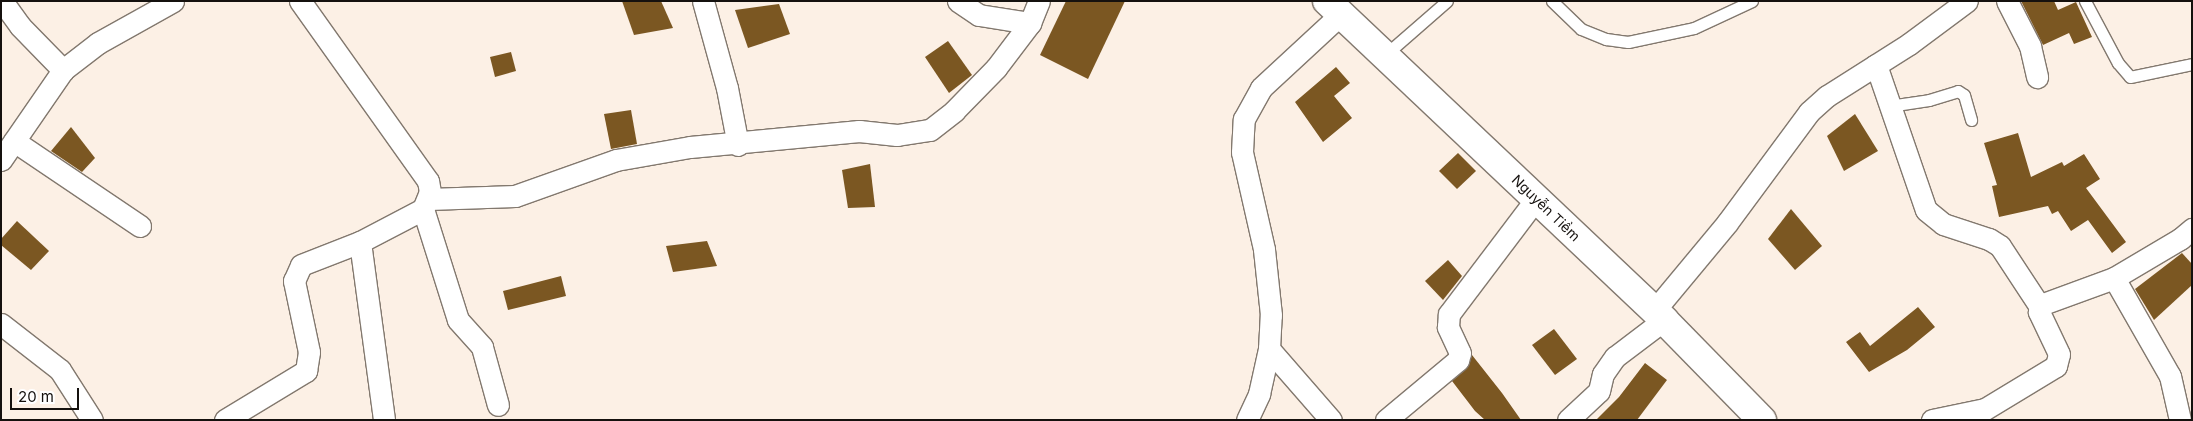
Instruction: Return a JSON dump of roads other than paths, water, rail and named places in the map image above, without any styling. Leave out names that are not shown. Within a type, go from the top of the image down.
[{"type":"street","points":[[2,1],[20,26],[63,70]]},
{"type":"street","points":[[1,160],[63,70],[98,43],[173,1]]},
{"type":"street","points":[[300,1],[428,181],[426,204],[458,320],[482,346],[498,405]]},
{"type":"street","points":[[704,1],[727,88],[738,145]]},
{"type":"street","points":[[958,1],[979,15],[1030,23]]},
{"type":"street","points":[[225,420],[306,371],[309,352],[294,281],[296,273],[306,262],[360,242],[426,204],[515,196],[570,175],[623,159],[690,147],[738,145],[859,131],[897,135],[930,130],[954,112],[996,68],[1030,23],[1039,1]]},
{"type":"street","points":[[1568,420],[1599,391],[1603,374],[1615,357],[1659,316],[1809,112],[1828,96],[1967,1]]},
{"type":"street","points":[[2007,1],[2030,46],[2037,77]]},
{"type":"street","points":[[1247,420],[1259,394],[1269,350],[1271,315],[1269,274],[1242,152],[1244,119],[1261,88],[1334,8]]},
{"type":"street","name":"Nguyễn Tiềm","points":[[1334,8],[1659,316],[1762,420]]},
{"type":"street","points":[[1876,65],[1926,210],[1943,224],[1989,239],[2000,246],[2040,307],[2040,318],[2059,354],[2056,366],[1986,409],[1932,420]]},
{"type":"street","points":[[14,141],[140,226]]},
{"type":"street","points":[[1386,420],[1458,360],[1460,353],[1448,327],[1449,314],[1536,199]]},
{"type":"street","points":[[2040,307],[2049,300],[2114,278],[2180,240],[2192,229]]},
{"type":"street","points":[[360,242],[384,420]]},
{"type":"street","points":[[2114,278],[2170,376],[2180,420]]},
{"type":"street","points":[[1,324],[60,370],[92,420]]},
{"type":"street","points":[[1269,350],[1332,420]]},
{"type":"lane","points":[[1385,55],[1447,1]]},
{"type":"lane","points":[[1552,1],[1581,29],[1606,39],[1628,42],[1694,28],[1752,1]]},
{"type":"lane","points":[[2085,1],[2118,63],[2130,77],[2192,64]]},
{"type":"lane","points":[[1889,106],[1929,100],[1958,91],[1964,95],[1971,120]]}]
